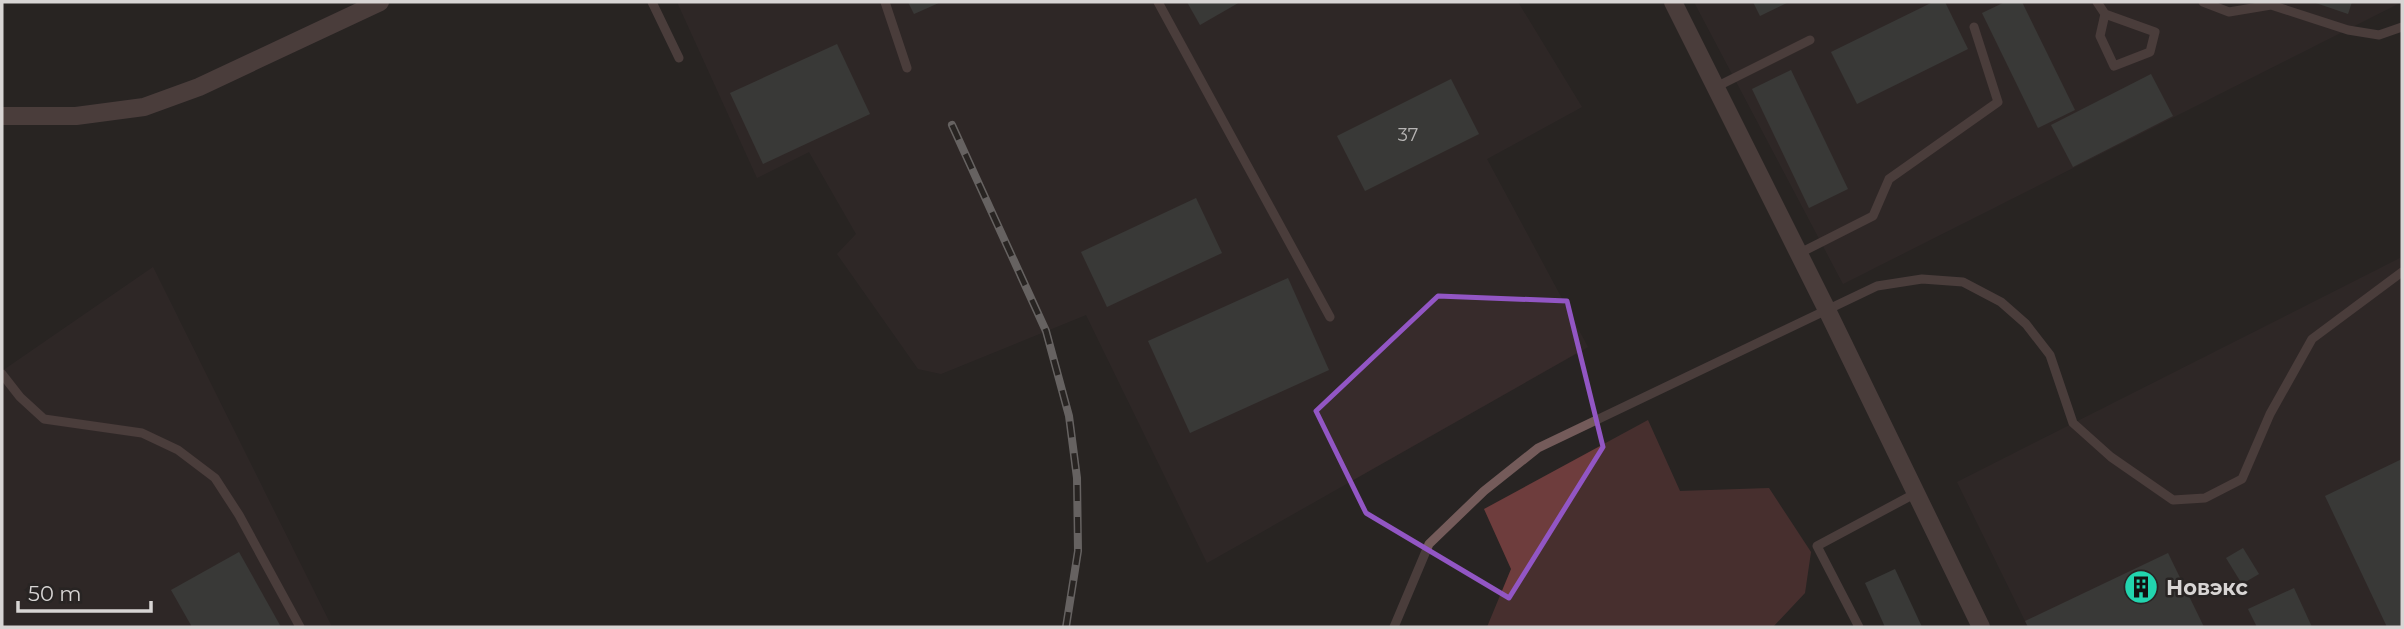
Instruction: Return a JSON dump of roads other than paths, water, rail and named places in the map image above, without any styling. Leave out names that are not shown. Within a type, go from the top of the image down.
[{"type":"street","points":[[2,116],[76,116],[144,107],[199,87],[380,2]]},
{"type":"street","points":[[1672,2],[1827,310],[1981,627]]},
{"type":"lane","points":[[652,2],[679,58]]},
{"type":"lane","points":[[885,2],[907,68]]},
{"type":"lane","points":[[1158,2],[1330,317]]},
{"type":"lane","points":[[2097,2],[2105,14],[2155,32],[2150,52],[2114,66],[2101,36],[2105,14]]},
{"type":"lane","points":[[2203,2],[2229,12],[2271,5],[2348,30],[2379,35],[2402,27]]},
{"type":"lane","points":[[1798,254],[1873,216],[1889,179],[1998,102],[1973,27]]},
{"type":"lane","points":[[1716,87],[1810,40]]},
{"type":"lane","points":[[1394,627],[1429,544],[1484,491],[1538,448],[1877,286],[1922,279],[1963,282],[2001,302],[2026,324],[2050,355],[2073,423],[2111,457],[2173,500],[2205,498],[2242,479],[2270,414],[2312,339],[2402,272]]},
{"type":"lane","points":[[2,374],[20,397],[44,419],[142,433],[178,450],[215,478],[239,515],[300,627]]},
{"type":"lane","points":[[1859,627],[1817,546],[1916,494]]},
{"type":"railway","points":[[952,125],[1046,331],[1069,416],[1077,478],[1078,551],[1066,627]]},
{"type":"place","name":"Новэкс","points":[[2141,587]]}]
